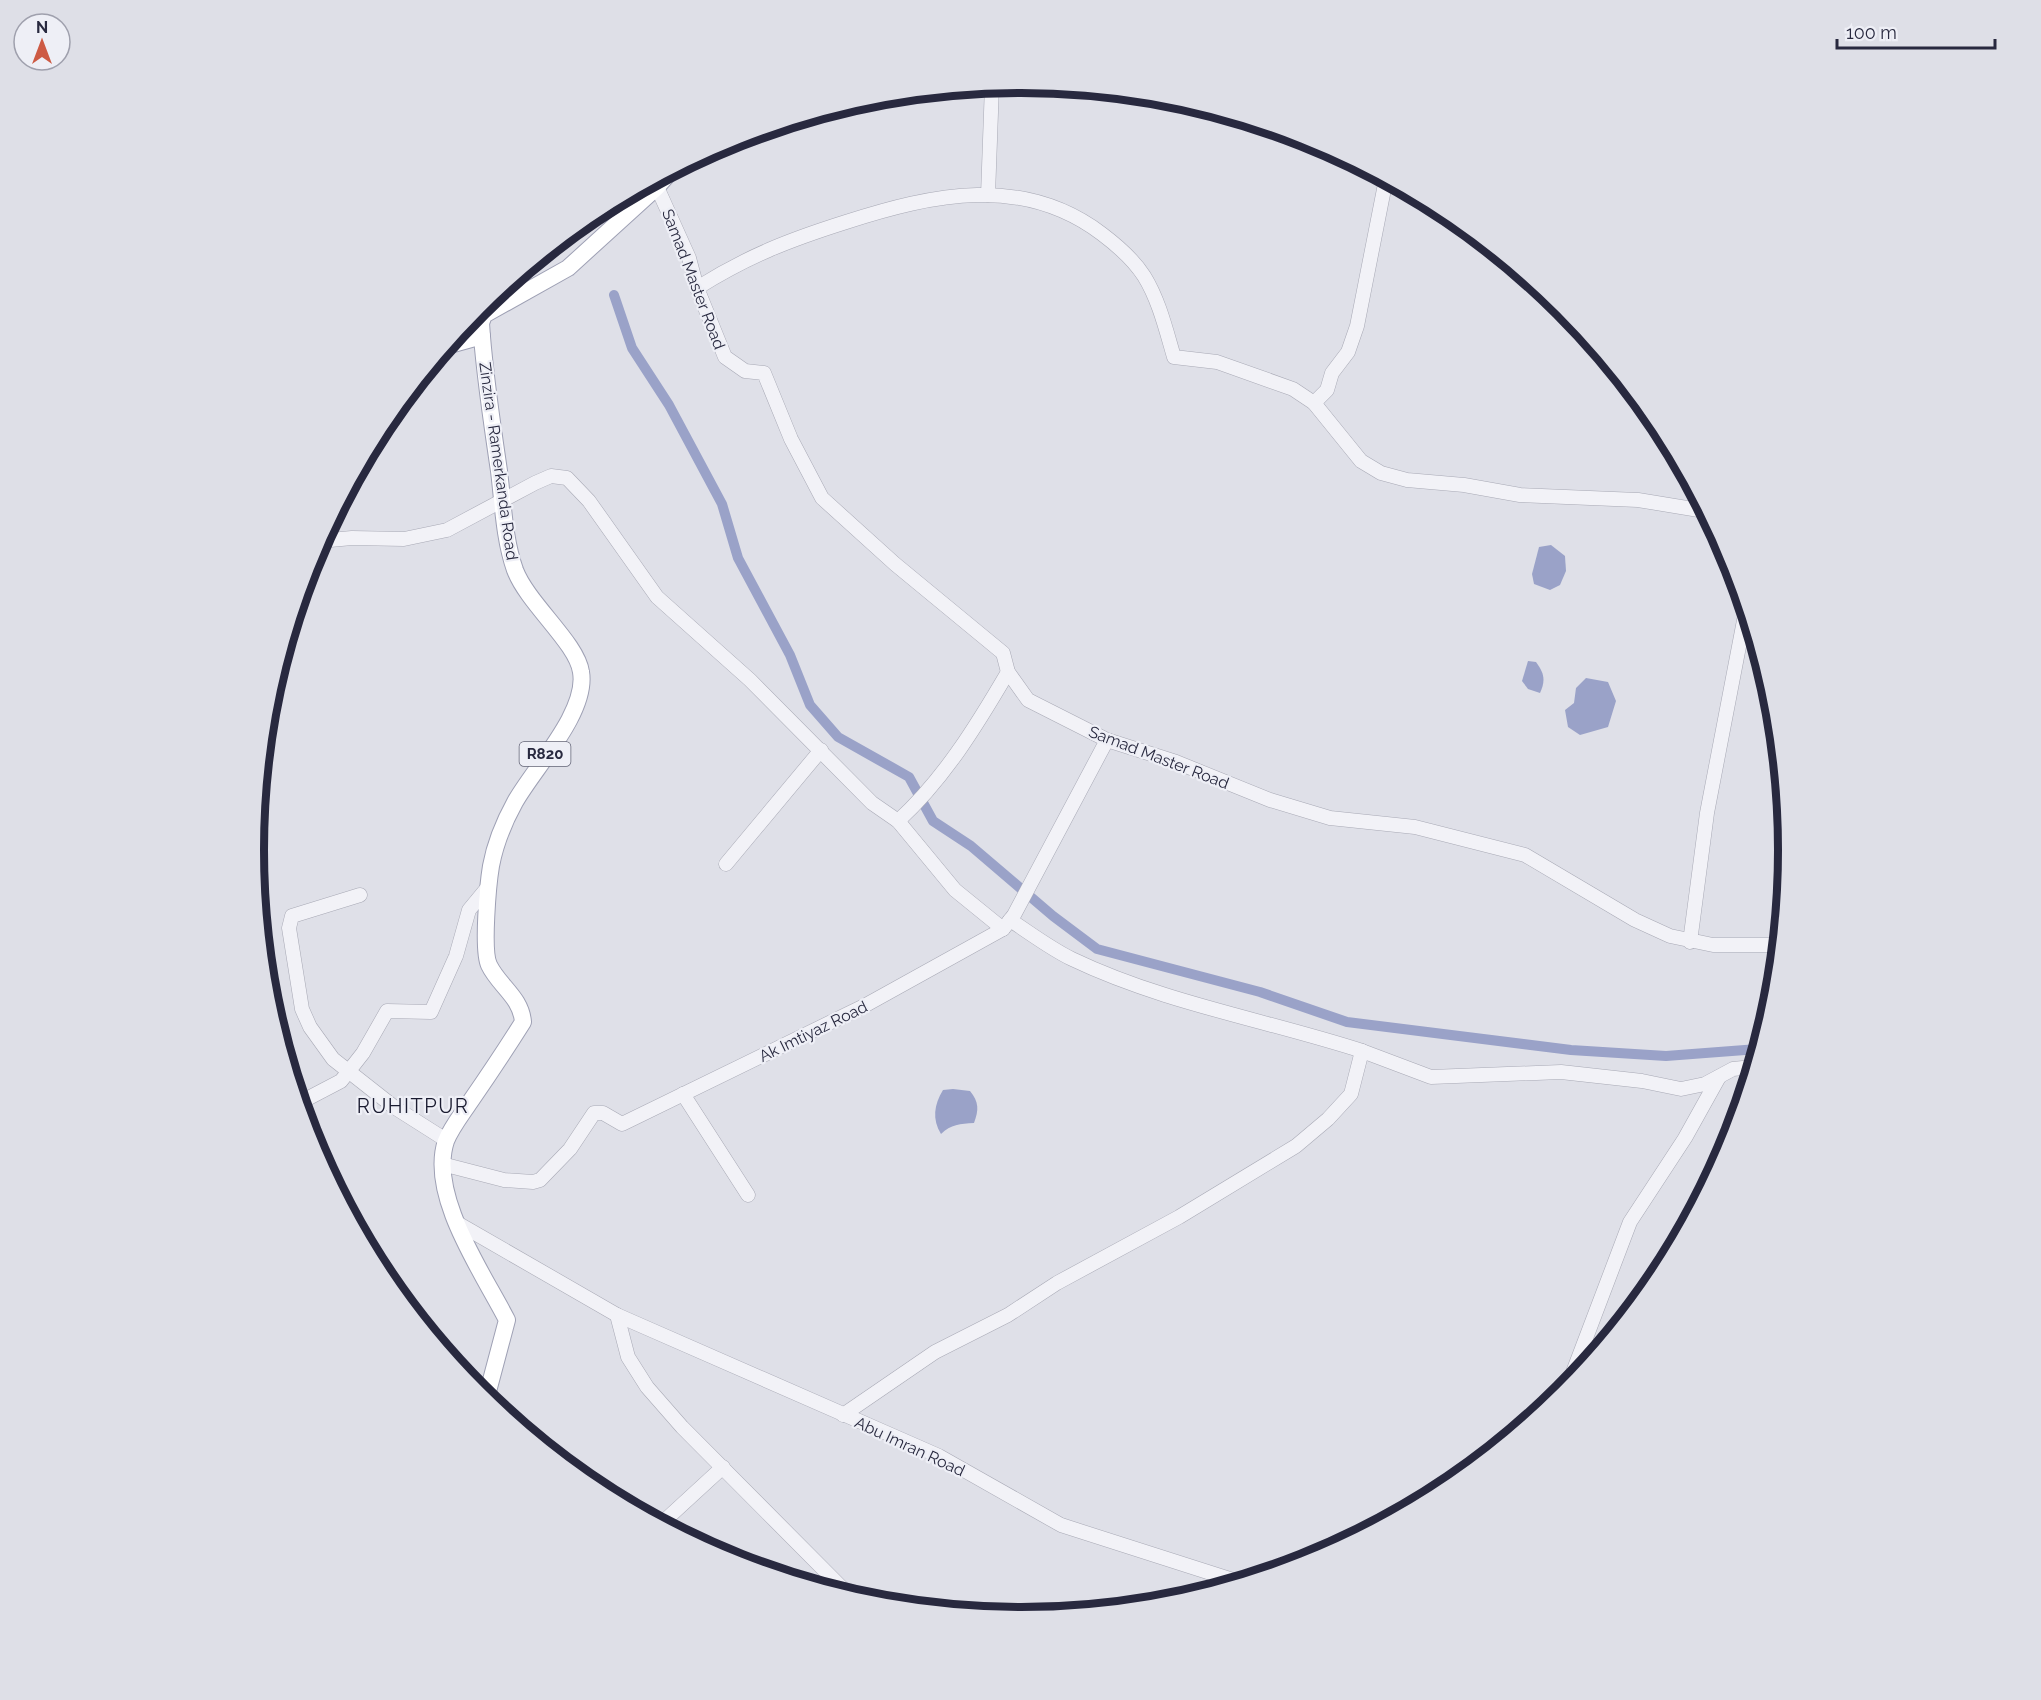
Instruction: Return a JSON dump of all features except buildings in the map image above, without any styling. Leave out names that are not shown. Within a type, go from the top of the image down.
[{"type":"main road","name":"Zinzira - Ramerkanda Road","points":[[499,302],[568,268],[657,187]]},
{"type":"main road","name":"Zinzira - Ramerkanda Road","points":[[483,317],[482,336],[502,499],[515,568],[524,587],[575,655],[581,671],[581,690],[571,717],[514,803],[496,844],[488,887],[486,934],[489,964],[518,1004],[524,1022],[446,1140],[442,1164],[448,1195],[479,1273],[507,1320],[489,1389]]},
{"type":"main road","points":[[459,342],[482,336]]},
{"type":"street","points":[[988,195],[992,94]]},
{"type":"street","points":[[1314,403],[1327,390],[1332,373],[1348,352],[1357,326],[1385,186]]},
{"type":"street","name":"Samad Master Road","points":[[657,187],[689,258],[697,288],[724,357],[745,371],[764,373],[791,439],[822,498],[895,564],[1003,653],[1008,672],[1028,700],[1107,740],[1176,762],[1270,801],[1330,818],[1415,827],[1525,855],[1635,920],[1690,942],[1731,946],[1771,945]]},
{"type":"street","points":[[697,288],[729,268],[781,243],[900,205],[939,197],[988,195],[1004,195],[1049,204],[1085,221],[1122,249],[1144,277],[1158,308],[1174,357],[1217,362],[1293,389],[1314,403],[1361,461],[1381,473],[1407,480],[1464,485],[1520,495],[1638,500],[1696,510]]},
{"type":"street","points":[[330,540],[404,539],[447,530],[502,499],[551,476],[567,478],[589,501],[657,597],[750,680],[872,803],[898,821],[955,890],[1070,958],[1113,977],[1254,1023],[1318,1037],[1431,1077],[1561,1072],[1642,1081],[1681,1089],[1705,1084],[1733,1069],[1745,1068]]},
{"type":"street","points":[[1690,942],[1707,813],[1743,626]]},
{"type":"street","points":[[898,821],[928,790],[982,717],[1008,672]]},
{"type":"street","points":[[1009,921],[1107,740]]},
{"type":"street","points":[[726,864],[821,750]]},
{"type":"street","points":[[306,1099],[340,1081],[350,1070],[387,1011],[430,1012],[456,956],[468,910],[488,887]]},
{"type":"street","points":[[360,896],[292,915],[289,928],[302,1009],[310,1027],[333,1059],[350,1070],[380,1097],[446,1140]]},
{"type":"street","name":"Ak Imtiyaz Road","points":[[442,1164],[504,1180],[533,1182],[540,1180],[570,1149],[594,1113],[603,1113],[622,1124],[864,1006],[1009,921]]},
{"type":"street","points":[[843,1415],[935,1352],[1008,1315],[1057,1283],[1179,1217],[1296,1146],[1328,1119],[1352,1094],[1362,1051]]},
{"type":"street","points":[[1576,1364],[1630,1222],[1685,1138],[1719,1077]]},
{"type":"street","points":[[683,1094],[748,1195]]},
{"type":"street","name":"Abu Imran Road","points":[[459,1224],[617,1315],[939,1456],[1061,1524],[1227,1578]]},
{"type":"street","points":[[617,1315],[628,1357],[647,1388],[682,1427],[838,1584]]},
{"type":"street","points":[[667,1519],[723,1467]]},
{"type":"water","points":[[1551,545],[1565,556],[1566,571],[1560,585],[1550,590],[1534,584],[1532,574],[1539,547]]},
{"type":"water","points":[[1528,661],[1536,662],[1542,673],[1543,684],[1540,693],[1528,689],[1522,681]]},
{"type":"water","points":[[1586,678],[1608,682],[1616,701],[1608,727],[1580,735],[1568,727],[1565,710],[1574,703],[1576,688]]},
{"type":"water","points":[[943,1090],[970,1091],[977,1103],[976,1118],[974,1123],[952,1126],[941,1134],[936,1123],[936,1107]]},
{"type":"waterway","points":[[614,295],[632,348],[669,405],[722,504],[738,558],[790,655],[810,705],[838,737],[909,777],[933,821],[971,846],[1053,916],[1097,949],[1260,992],[1347,1022],[1571,1050],[1666,1056],[1751,1050]]},
{"type":"district","name":"RUHITPUR","points":[[413,1106]]}]
